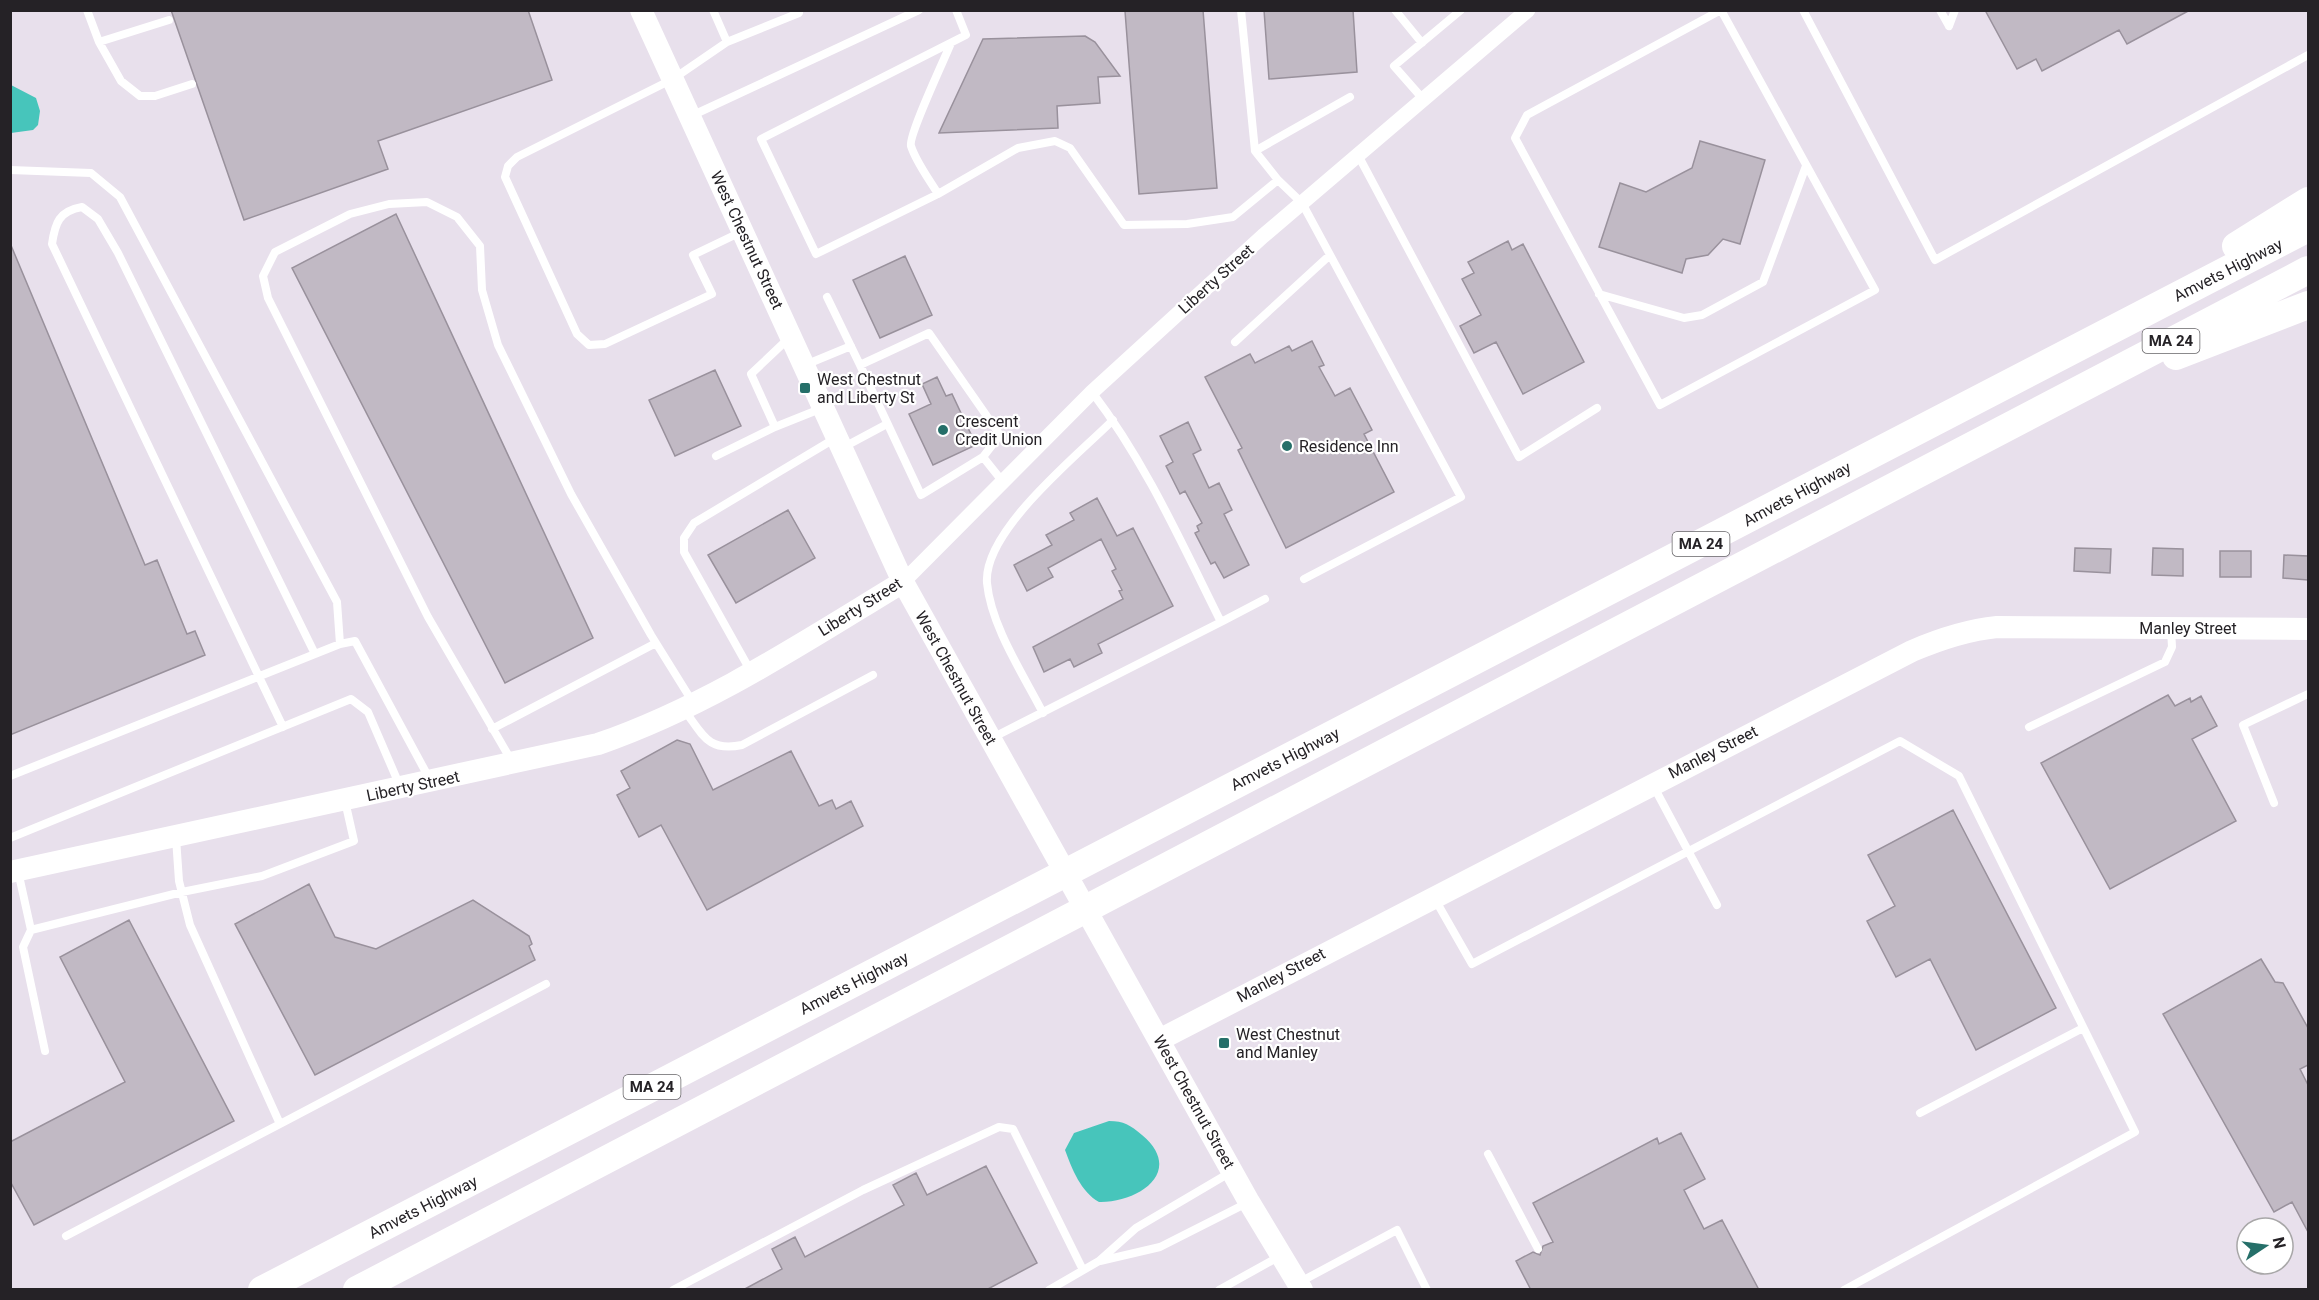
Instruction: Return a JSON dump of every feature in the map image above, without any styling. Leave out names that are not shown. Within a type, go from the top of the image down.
[{"type":"highway","points":[[2045,364],[2308,201]]},
{"type":"highway","name":"Amvets Highway","points":[[262,1290],[2308,228]]},
{"type":"highway","name":"MA 24","points":[[357,1290],[2308,270]]},
{"type":"highway","points":[[2034,412],[2308,305]]},
{"type":"main road","name":"West Chestnut Street","points":[[641,10],[825,407],[903,582],[1249,1202],[1300,1286]]},
{"type":"main road","name":"Liberty Street","points":[[14,871],[598,744],[689,707],[752,673],[903,582]]},
{"type":"main road","name":"Manley Street","points":[[1158,1040],[1652,783],[1912,651],[1951,636],[1997,627],[2308,629]]},
{"type":"street","name":"Liberty Street","points":[[903,582],[1092,392],[1302,203],[1528,10]]},
{"type":"lane","points":[[87,10],[99,42],[121,81],[140,96],[155,96],[192,84]]},
{"type":"lane","points":[[713,10],[727,42]]},
{"type":"lane","points":[[743,231],[693,255],[712,294],[601,346],[589,345],[579,338],[507,185],[506,169],[517,157],[673,79],[727,42],[799,13],[800,10]]},
{"type":"lane","points":[[690,117],[920,10]]},
{"type":"lane","points":[[956,10],[966,35],[761,139],[816,254],[938,194],[1018,148],[1055,141],[1070,148],[1124,225],[1187,224],[1233,216],[1278,180]]},
{"type":"lane","points":[[1241,10],[1255,151],[1278,180],[1302,203],[1461,497],[1304,579]]},
{"type":"lane","points":[[1395,10],[1422,44]]},
{"type":"lane","points":[[1424,99],[1394,66],[1461,10]]},
{"type":"lane","points":[[1721,10],[1875,290],[1660,405],[1515,138],[1527,115],[1721,10]]},
{"type":"lane","points":[[1803,10],[1935,260],[2308,55]]},
{"type":"lane","points":[[1940,10],[1949,26],[1955,10]]},
{"type":"lane","points":[[99,42],[169,20]]},
{"type":"lane","points":[[938,194],[910,144],[912,130],[926,104],[951,43]]},
{"type":"lane","points":[[1255,151],[1350,97]]},
{"type":"lane","points":[[1358,155],[1519,457],[1597,408]]},
{"type":"lane","points":[[1599,294],[1684,318],[1702,315],[1763,282],[1806,166]]},
{"type":"lane","points":[[10,170],[91,173],[120,197],[337,602],[340,644]]},
{"type":"lane","points":[[513,764],[428,617],[268,298],[263,276],[276,252],[350,214],[389,204],[428,202],[457,217],[480,246],[482,290],[498,345],[571,494],[656,643],[707,741],[724,749],[742,745],[873,675]]},
{"type":"lane","points":[[283,727],[52,244],[55,222],[68,210],[82,207],[98,219],[118,253],[315,654]]},
{"type":"lane","points":[[1235,342],[1330,255]]},
{"type":"lane","points":[[827,297],[921,495],[983,457],[1000,435],[929,333],[860,365]]},
{"type":"lane","points":[[775,427],[751,374],[792,336]]},
{"type":"lane","points":[[805,365],[851,346]]},
{"type":"lane","points":[[1092,392],[1143,466],[1221,622]]},
{"type":"lane","points":[[716,456],[775,427],[825,407]]},
{"type":"lane","points":[[1042,713],[994,614],[987,584],[988,561],[998,541],[1020,512],[1113,420]]},
{"type":"lane","points":[[752,673],[684,552],[684,538],[694,523],[840,442],[887,424]]},
{"type":"lane","points":[[983,457],[1003,482]]},
{"type":"lane","points":[[990,740],[1265,599]]},
{"type":"lane","points":[[2029,728],[2165,663],[2172,647],[2171,627]]},
{"type":"lane","points":[[10,776],[340,644],[355,641],[431,782]]},
{"type":"lane","points":[[492,729],[656,643]]},
{"type":"lane","points":[[2274,803],[2244,725],[2308,694]]},
{"type":"lane","points":[[10,838],[351,699],[368,712],[401,788]]},
{"type":"lane","points":[[1434,896],[1472,964],[1900,741],[1959,776],[2135,1132],[1844,1290]]},
{"type":"lane","points":[[1652,783],[1717,905]]},
{"type":"lane","points":[[31,930],[182,892],[262,876],[354,841],[345,800]]},
{"type":"lane","points":[[176,836],[182,892],[190,925],[280,1124]]},
{"type":"lane","points":[[14,871],[31,930],[23,947],[45,1051]]},
{"type":"lane","points":[[66,1236],[546,984]]},
{"type":"lane","points":[[1920,1113],[2083,1028]]},
{"type":"lane","points":[[673,1290],[863,1190],[999,1127],[1007,1126],[1013,1129],[1083,1270]]},
{"type":"lane","points":[[1488,1154],[1538,1249]]},
{"type":"lane","points":[[1049,1290],[1099,1261],[1136,1228],[1232,1171]]},
{"type":"lane","points":[[1099,1261],[1160,1246],[1249,1202]]},
{"type":"lane","points":[[1300,1286],[1397,1230],[1427,1290]]},
{"type":"lane","points":[[1225,1288],[1282,1255]]},
{"type":"shaded area","points":[[11,85],[36,98],[40,111],[38,125],[33,130],[11,133]]},
{"type":"shaded area","points":[[1109,1121],[1127,1124],[1142,1135],[1154,1148],[1159,1161],[1158,1172],[1152,1182],[1142,1191],[1114,1201],[1099,1202],[1082,1186],[1065,1150],[1074,1133]]},
{"type":"building","points":[[171,10],[528,10],[552,80],[378,141],[388,169],[244,220]]},
{"type":"building","points":[[1203,10],[1217,188],[1139,194],[1125,11]]},
{"type":"building","points":[[1264,10],[1353,10],[1357,72],[1269,79]]},
{"type":"building","points":[[1985,10],[2190,10],[2127,44],[2119,30],[2042,71],[2036,59],[2017,69]]},
{"type":"building","points":[[1085,36],[1095,42],[1120,76],[1098,77],[1100,103],[1057,106],[1058,128],[939,133],[983,39]]},
{"type":"building","points":[[1700,141],[1765,160],[1740,244],[1723,239],[1708,255],[1686,259],[1682,273],[1599,247],[1620,183],[1646,192],[1692,168]]},
{"type":"building","points":[[396,214],[593,638],[505,683],[292,268]]},
{"type":"building","points":[[1508,241],[1512,250],[1523,244],[1584,362],[1523,394],[1496,342],[1474,353],[1460,326],[1481,315],[1462,279],[1474,273],[1468,262]]},
{"type":"building","points":[[10,243],[145,565],[157,560],[187,634],[195,631],[205,655],[10,735]]},
{"type":"building","points":[[905,256],[932,315],[880,338],[853,280]]},
{"type":"building","name":"Residence Inn","points":[[1312,341],[1324,365],[1319,367],[1335,396],[1350,388],[1372,430],[1364,434],[1394,492],[1286,548],[1238,450],[1242,448],[1205,377],[1250,354],[1255,363],[1289,346],[1292,351]]},
{"type":"building","points":[[715,370],[741,426],[675,456],[649,400]]},
{"type":"building","name":"Crescent Credit Union","points":[[937,377],[946,396],[952,394],[976,445],[933,465],[909,414],[931,404],[922,384]]},
{"type":"building","points":[[1188,422],[1201,450],[1193,454],[1209,488],[1219,483],[1232,510],[1224,514],[1249,565],[1224,578],[1215,562],[1211,564],[1195,533],[1199,531],[1197,526],[1202,523],[1185,491],[1180,494],[1166,466],[1173,462],[1160,436]]},
{"type":"building","points":[[1097,498],[1117,536],[1133,528],[1173,606],[1098,644],[1102,653],[1074,667],[1070,659],[1044,672],[1033,647],[1123,599],[1119,591],[1122,590],[1112,571],[1116,569],[1101,539],[1048,568],[1053,577],[1027,591],[1014,565],[1052,545],[1046,535],[1074,520],[1070,513]]},
{"type":"building","points":[[788,510],[815,558],[736,603],[708,555]]},
{"type":"building","points":[[2075,548],[2111,549],[2110,573],[2074,571]]},
{"type":"building","points":[[2153,548],[2183,549],[2183,576],[2152,575]]},
{"type":"building","points":[[2220,551],[2251,551],[2251,577],[2220,577]]},
{"type":"building","points":[[2284,555],[2308,556],[2308,580],[2283,578]]},
{"type":"building","points":[[2168,695],[2175,706],[2190,698],[2191,702],[2201,696],[2217,726],[2192,739],[2236,821],[2110,889],[2041,763]]},
{"type":"building","points":[[677,740],[690,744],[713,790],[791,751],[819,806],[832,800],[836,809],[851,801],[863,826],[707,910],[661,825],[639,837],[617,795],[630,788],[621,771]]},
{"type":"building","points":[[1953,810],[2056,1008],[1976,1050],[1930,959],[1896,977],[1867,921],[1895,906],[1868,855]]},
{"type":"building","points":[[309,884],[335,937],[376,949],[473,900],[529,936],[532,944],[529,946],[535,960],[315,1075],[235,924]]},
{"type":"building","points":[[129,920],[234,1121],[34,1225],[10,1181],[10,1142],[125,1082],[60,957]]},
{"type":"building","points":[[2261,959],[2275,982],[2283,983],[2308,1028],[2308,1065],[2300,1069],[2308,1085],[2308,1232],[2292,1202],[2274,1212],[2163,1014]]},
{"type":"building","points":[[1681,1133],[1705,1179],[1684,1190],[1704,1229],[1722,1220],[1759,1290],[1531,1290],[1516,1261],[1533,1252],[1540,1255],[1543,1246],[1553,1242],[1533,1203],[1657,1138],[1659,1144]]},
{"type":"building","points":[[986,1166],[1037,1263],[986,1290],[743,1290],[782,1269],[772,1249],[795,1237],[805,1257],[904,1205],[893,1185],[916,1173],[927,1195]]},
{"type":"place","name":"West Chestnut and Liberty St","points":[[805,388]]},
{"type":"place","name":"Crescent Credit Union","points":[[943,430]]},
{"type":"place","name":"Residence Inn","points":[[1287,446]]},
{"type":"place","name":"West Chestnut and Manley","points":[[1224,1043]]}]
